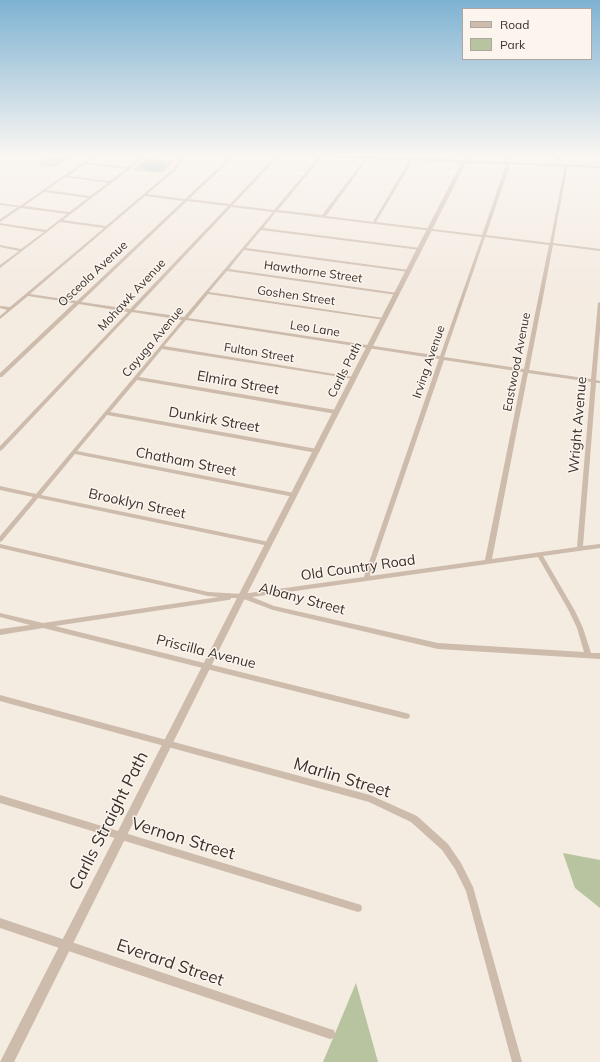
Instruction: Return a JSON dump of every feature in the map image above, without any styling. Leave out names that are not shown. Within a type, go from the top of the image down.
[{"type":"street","points":[[0,204],[69,213]]},
{"type":"street","points":[[0,221],[25,204]]},
{"type":"street","points":[[0,267],[81,204]]},
{"type":"street","points":[[0,318],[134,204]]},
{"type":"street","name":"Osceola Avenue","points":[[0,376],[182,204]]},
{"type":"street","points":[[212,204],[600,250]]},
{"type":"street","name":"Mohawk Avenue","points":[[0,449],[231,204]]},
{"type":"street","name":"Cayuga Avenue","points":[[0,540],[281,204]]},
{"type":"street","points":[[323,217],[333,204]]},
{"type":"street","points":[[374,223],[386,204]]},
{"type":"street","name":"Carlls Path","points":[[242,596],[443,204]]},
{"type":"street","name":"Irving Avenue","points":[[366,579],[495,204]]},
{"type":"street","name":"Eastwood Avenue","points":[[488,562],[559,204]]},
{"type":"street","points":[[60,221],[106,227]]},
{"type":"street","points":[[0,224],[47,231]]},
{"type":"street","points":[[260,229],[420,249]]},
{"type":"street","points":[[0,246],[22,250]]},
{"type":"street","points":[[244,248],[409,270]]},
{"type":"street","name":"Hawthorne Street","points":[[226,270],[397,294]]},
{"type":"street","name":"Goshen Street","points":[[206,293],[384,319]]},
{"type":"street","name":"Leo Lane","points":[[27,295],[600,382]]},
{"type":"street","name":"Wright Avenue","points":[[580,549],[600,302]]},
{"type":"street","points":[[0,307],[11,309]]},
{"type":"street","name":"Fulton Street","points":[[161,347],[353,378]]},
{"type":"street","name":"Elmira Street","points":[[136,378],[336,412]]},
{"type":"street","name":"Dunkirk Street","points":[[106,413],[317,451]]},
{"type":"street","name":"Chatham Street","points":[[74,452],[294,495]]},
{"type":"street","name":"Brooklyn Street","points":[[0,488],[269,544]]},
{"type":"street","name":"Albany Street","points":[[0,546],[208,594],[242,596],[273,608],[438,646],[600,656]]},
{"type":"street","name":"Old Country Road","points":[[0,632],[242,596],[600,546]]},
{"type":"street","points":[[539,554],[572,611],[580,628],[589,656]]},
{"type":"street","name":"Carlls Straight Path","points":[[7,1062],[242,596]]},
{"type":"street","name":"Priscilla Avenue","points":[[0,615],[207,665],[406,716]]},
{"type":"street","name":"Marlin Street","points":[[0,698],[370,799],[394,809],[414,820],[445,847],[458,866],[470,890],[517,1062]]},
{"type":"street","name":"Vernon Street","points":[[0,799],[358,908]]},
{"type":"street","name":"Everard Street","points":[[0,923],[330,1034]]},
{"type":"green space","points":[[563,853],[600,860],[600,908],[575,888]]},
{"type":"green space","points":[[356,983],[378,1062],[323,1062]]}]
